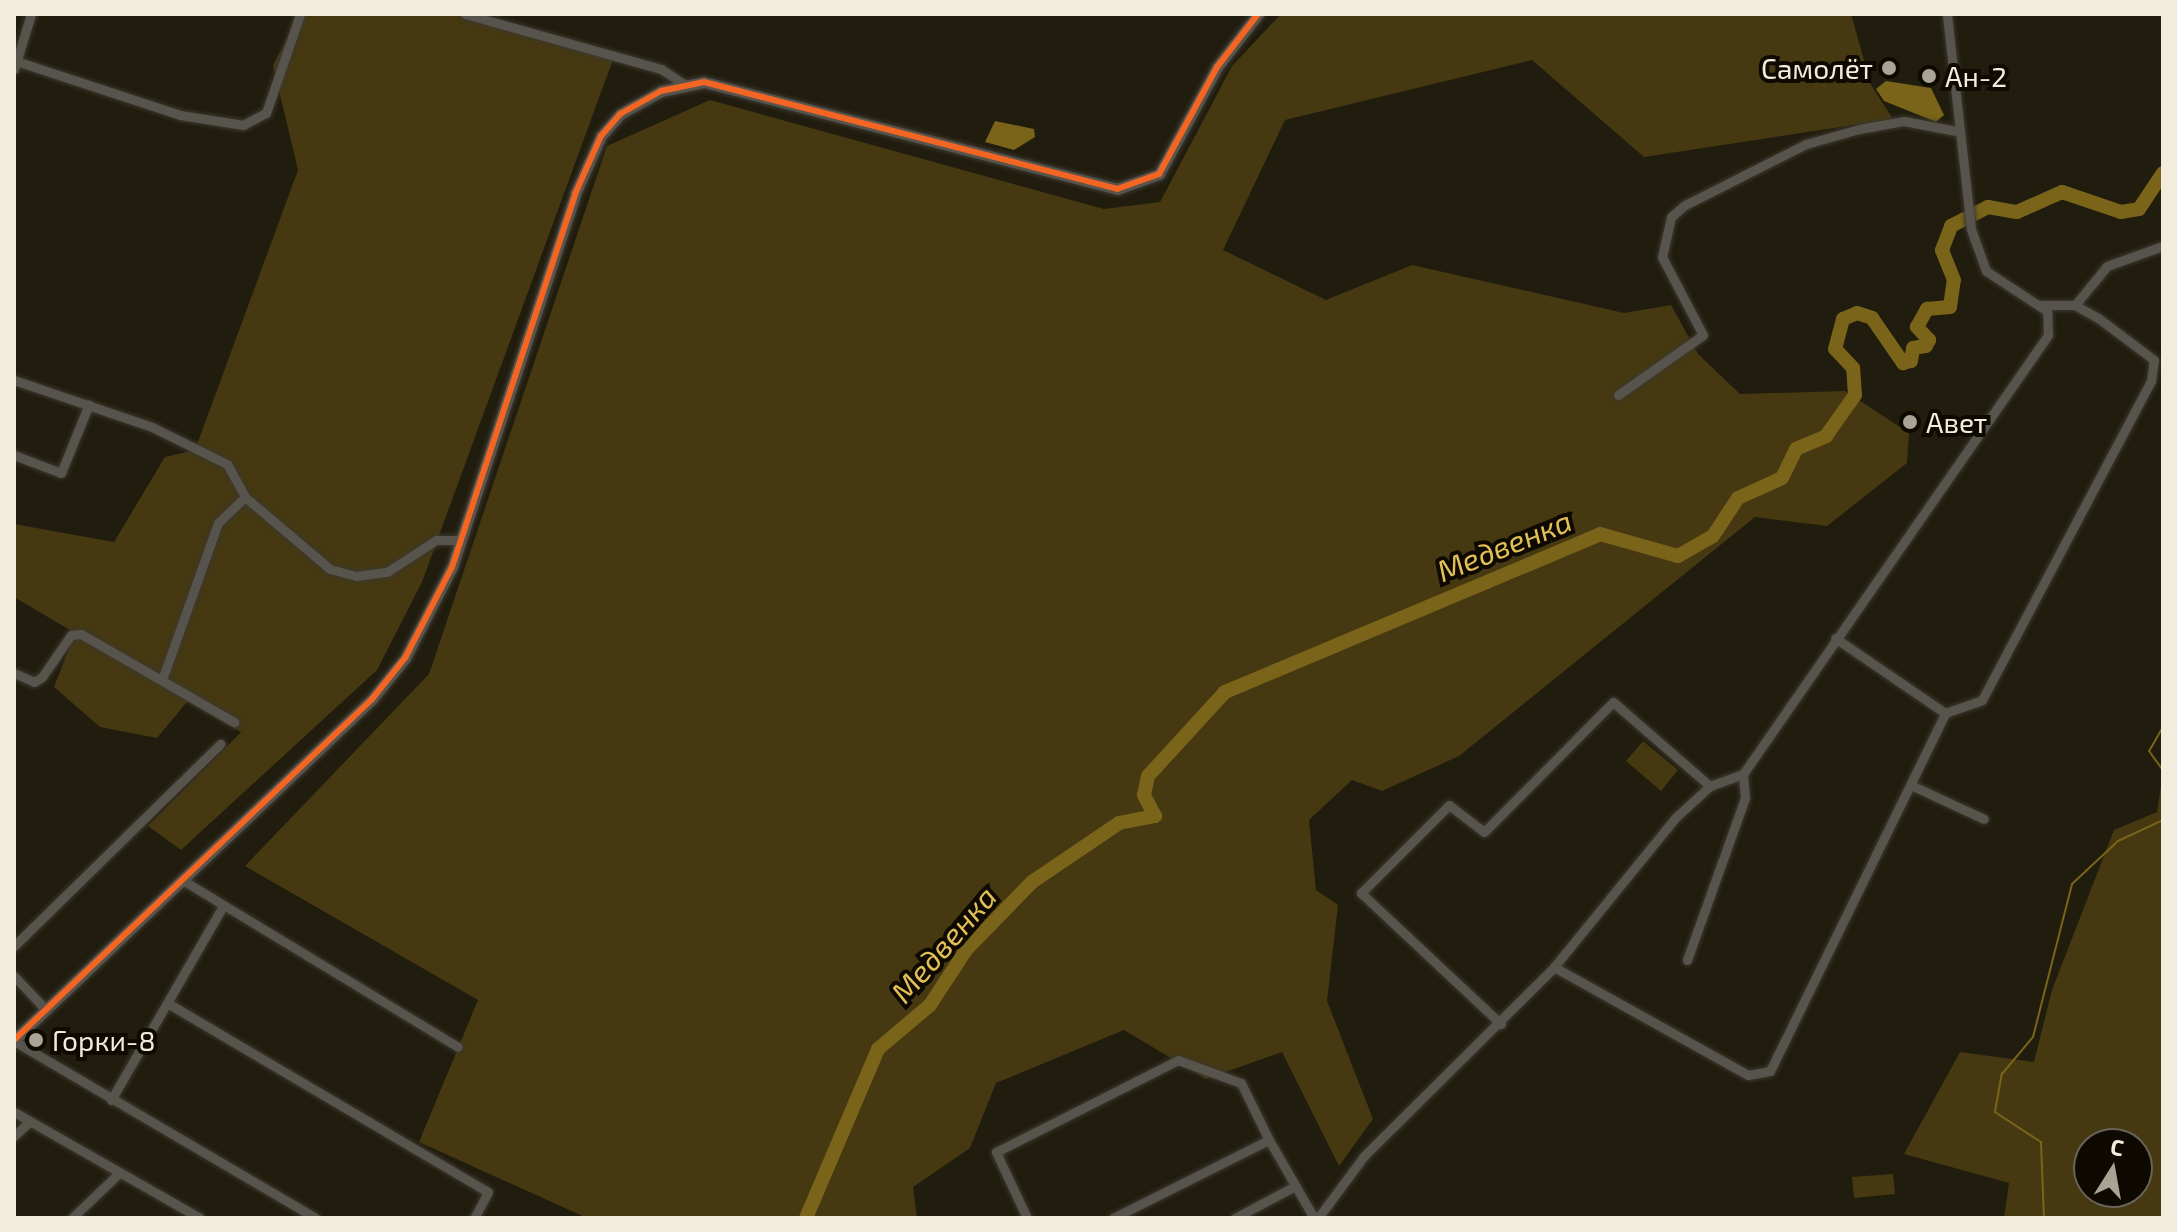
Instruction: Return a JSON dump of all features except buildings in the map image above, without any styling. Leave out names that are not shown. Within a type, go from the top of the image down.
[{"type":"street","points":[[31,14],[15,65],[180,115],[243,125],[266,113],[300,14]]},
{"type":"street","points":[[465,14],[661,69],[684,84]]},
{"type":"street","points":[[316,1218],[111,1100],[14,1040],[372,699],[426,624],[461,540],[601,136],[640,102],[684,84],[724,85],[1117,189],[1159,174],[1217,67],[1258,14]]},
{"type":"street","points":[[1027,1218],[996,1152],[1178,1060],[1241,1083],[1269,1140],[1316,1218],[1364,1156],[1501,1024],[1554,967],[1676,817],[1710,786],[1743,774],[2048,335],[2051,321],[2040,305],[1989,274],[1971,229],[1956,131],[1947,14]]},
{"type":"street","points":[[1618,395],[1703,335],[1662,257],[1671,217],[1685,205],[1806,144],[1859,129],[1904,121],[1956,131]]},
{"type":"street","points":[[2075,305],[2107,266],[2163,246]]},
{"type":"street","points":[[1554,967],[1757,1079],[1770,1071],[1913,786],[1945,713],[1982,700],[2151,381],[2159,360],[2075,305],[2040,305]]},
{"type":"street","points":[[15,382],[89,404],[210,454],[227,464],[245,497],[303,552],[357,576],[409,563],[436,540],[461,540]]},
{"type":"street","points":[[14,455],[61,473],[89,404]]},
{"type":"street","points":[[162,680],[218,523],[245,497]]},
{"type":"street","points":[[14,673],[34,682],[71,635],[81,634],[234,722]]},
{"type":"street","points":[[1835,638],[1945,713]]},
{"type":"street","points":[[1501,1024],[1361,893],[1449,805],[1484,832],[1613,702],[1710,786]]},
{"type":"street","points":[[14,946],[220,744]]},
{"type":"street","points":[[1687,960],[1745,798],[1743,774]]},
{"type":"street","points":[[1913,786],[1984,819]]},
{"type":"street","points":[[184,881],[222,908],[458,1047]]},
{"type":"street","points":[[111,1100],[222,908]]},
{"type":"street","points":[[14,976],[46,1010]]},
{"type":"street","points":[[169,1004],[488,1192],[474,1218]]},
{"type":"street","points":[[14,1112],[200,1218]]},
{"type":"street","points":[[14,1136],[29,1122]]},
{"type":"street","points":[[1113,1218],[1269,1140]]},
{"type":"street","points":[[72,1218],[118,1174]]},
{"type":"street","points":[[1235,1218],[1295,1186]]},
{"type":"shaded area","points":[[301,14],[469,14],[615,54],[422,582],[377,670],[181,850],[148,826],[241,732],[187,702],[157,738],[100,727],[54,687],[75,633],[14,597],[14,524],[114,542],[165,457],[195,450],[298,170],[273,65]]},
{"type":"shaded area","points":[[1281,14],[1851,14],[1871,85],[1893,119],[1644,157],[1532,60],[1285,120],[1223,250],[1326,300],[1412,265],[1624,313],[1671,305],[1698,354],[1740,394],[1845,391],[1909,433],[1907,463],[1827,526],[1755,517],[1459,756],[1382,791],[1352,780],[1309,820],[1316,890],[1338,905],[1327,1001],[1373,1119],[1339,1166],[1282,1052],[1206,1079],[1124,1030],[996,1083],[970,1148],[913,1187],[917,1218],[587,1218],[419,1142],[478,1000],[245,866],[429,674],[607,146],[710,100],[1104,209],[1160,202],[1232,66]]},
{"type":"shaded area","points":[[1886,81],[1931,88],[1944,115],[1936,122],[1884,101],[1876,89]]},
{"type":"shaded area","points":[[995,121],[1034,129],[1035,137],[1014,150],[985,142]]},
{"type":"shaded area","points":[[1643,741],[1678,770],[1661,791],[1626,761]]},
{"type":"shaded area","points":[[2163,772],[2163,1218],[2004,1218],[2009,1183],[1904,1154],[1960,1052],[2034,1062],[2052,990],[2114,830],[2157,812]]},
{"type":"shaded area","points":[[1893,1174],[1895,1194],[1854,1198],[1852,1177]]},
{"type":"waterway","name":"Медвенка","points":[[806,1218],[878,1049],[930,1005],[966,950],[1032,882],[1119,823],[1155,816],[1144,795],[1148,776],[1225,692],[1600,534],[1678,556],[1713,536],[1738,498],[1782,478],[1796,449],[1826,436],[1855,395],[1853,368],[1835,349],[1843,319],[1857,313],[1872,318],[1903,363],[1911,361],[1913,348],[1926,346],[1929,340],[1917,327],[1927,309],[1950,307],[1954,280],[1942,250],[1951,226],[1988,207],[2017,212],[2062,192],[2121,212],[2139,209],[2163,173]]},
{"type":"waterway","points":[[2163,727],[2149,751],[2163,770]]},
{"type":"waterway","points":[[2044,1218],[2041,1142],[1995,1112],[2002,1074],[2033,1037],[2072,884],[2118,841],[2163,820]]},
{"type":"transit line","points":[[14,1040],[372,699],[405,658],[452,567],[575,194],[601,136],[620,114],[661,91],[704,82],[1117,189],[1159,174],[1217,67],[1258,14]]},
{"type":"place","name":"Самолёт","points":[[1889,68]]},
{"type":"place","name":"Ан-2","points":[[1929,76]]},
{"type":"place","name":"Авет","points":[[1910,422]]},
{"type":"place","name":"Горки-8","points":[[36,1040]]}]
